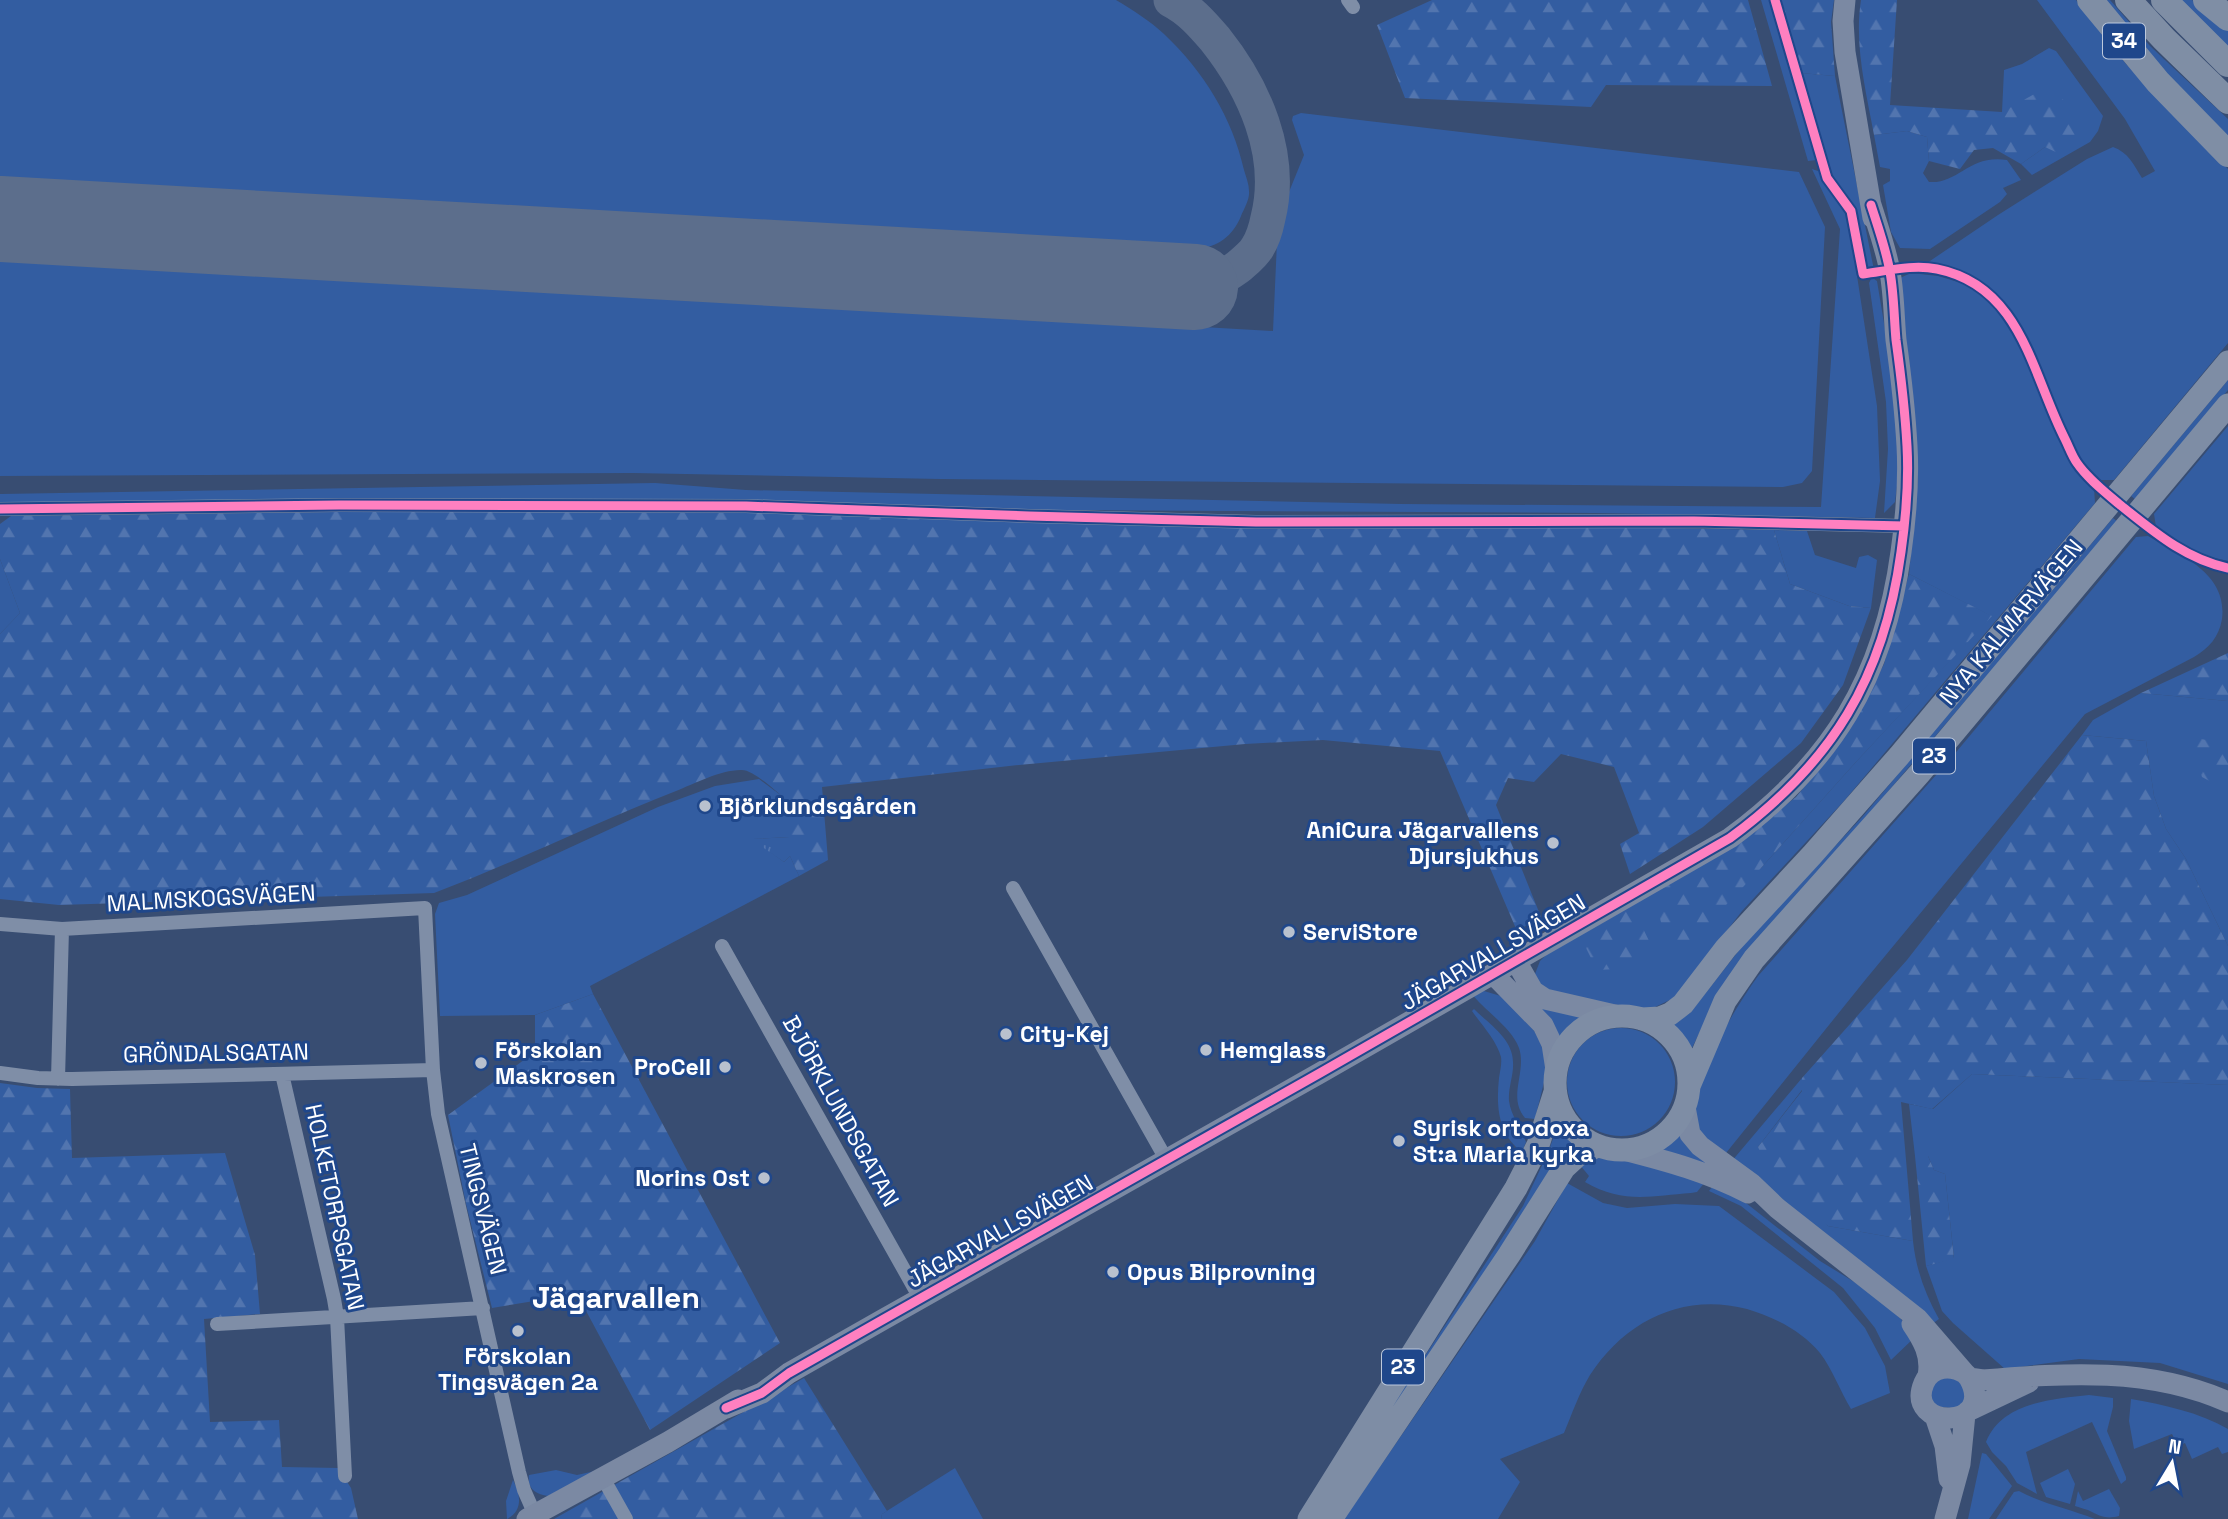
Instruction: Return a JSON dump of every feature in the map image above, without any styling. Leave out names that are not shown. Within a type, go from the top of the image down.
[{"type":"highway","name":"34","points":[[2090,0],[2158,82],[2228,154]]},
{"type":"highway","points":[[2128,0],[2228,101]]},
{"type":"highway","points":[[2164,0],[2228,64]]},
{"type":"highway","points":[[2206,0],[2228,18]]},
{"type":"main road","name":"NYA KALMARVÄGEN","points":[[1630,1017],[1660,1017],[1670,1014],[1683,1004],[1726,948],[1908,745],[2228,362]]},
{"type":"main road","name":"NYA KALMARVÄGEN","points":[[1687,1097],[1726,1001],[1754,959],[1919,774],[2228,405]]},
{"type":"main road","name":"23","points":[[1309,1519],[1516,1188],[1538,1145],[1559,1057],[1574,1035],[1595,1021],[1630,1017]]},
{"type":"main road","points":[[1630,1017],[1662,1029],[1677,1045],[1687,1065],[1687,1097]]},
{"type":"main road","name":"23","points":[[1555,1081],[1558,1106],[1569,1125],[1584,1139],[1597,1146],[1624,1150],[1647,1145],[1667,1133],[1677,1121],[1687,1097]]},
{"type":"main road","name":"23","points":[[1331,1519],[1509,1255],[1564,1168],[1577,1156],[1597,1146]]},
{"type":"street","name":"JÄGARVALLSVÄGEN","points":[[531,1517],[726,1408],[758,1386],[789,1373],[1730,838],[1775,803],[1811,767],[1857,700],[1878,650],[1895,589],[1904,526],[1907,448],[1901,374],[1896,340],[1879,272],[1871,205],[1844,52],[1845,0]]},
{"type":"street","points":[[0,509],[339,505],[746,506],[1256,522],[1680,520],[1904,526]]},
{"type":"street","points":[[1013,888],[1166,1159]]},
{"type":"street","name":"MALMSKOGSVÄGEN","points":[[0,924],[62,929],[425,908]]},
{"type":"street","name":"TINGSVÄGEN","points":[[425,908],[433,1070],[441,1132],[531,1517]]},
{"type":"street","points":[[58,1079],[62,929]]},
{"type":"street","name":"BJÖRKLUNDSGATAN","points":[[722,946],[920,1298]]},
{"type":"street","name":"JÄGARVALLSVÄGEN","points":[[1516,961],[1533,990],[1545,999],[1630,1017]]},
{"type":"street","name":"JÄGARVALLSVÄGEN","points":[[1493,974],[1543,1025],[1552,1044],[1555,1081]]},
{"type":"street","name":"GRÖNDALSGATAN","points":[[0,1073],[58,1079],[433,1070]]},
{"type":"street","name":"HOLKETORPSGATAN","points":[[282,1074],[337,1317],[345,1476]]},
{"type":"street","points":[[1687,1097],[1688,1126],[1695,1141],[1752,1184],[1777,1208],[1929,1329],[1968,1376],[1973,1384],[1974,1398],[1966,1413],[1960,1464],[1947,1509]]},
{"type":"street","points":[[1624,1150],[1677,1163],[1715,1177],[1777,1208]]},
{"type":"street","points":[[1884,1294],[1912,1325],[1930,1362],[1922,1398],[1925,1406],[1935,1416],[1945,1446],[1949,1467],[1947,1509]]},
{"type":"street","points":[[217,1324],[483,1308]]},
{"type":"street","points":[[1928,1376],[1933,1371],[1947,1367],[1954,1367],[1968,1376],[1983,1380],[2122,1375],[2157,1379],[2189,1387],[2228,1402]]},
{"type":"street","points":[[1935,1416],[1947,1420],[2010,1390],[2051,1376]]},
{"type":"street","points":[[603,1478],[626,1519]]},
{"type":"green space","points":[[0,0],[1116,0],[1164,34],[1204,80],[1224,114],[1239,150],[1249,197],[1238,223],[1229,235],[1212,246],[1197,249],[0,182]]},
{"type":"green space","points":[[1432,0],[1748,0],[1772,86],[1606,85],[1591,107],[1405,98],[1377,25]]},
{"type":"green space","points":[[1761,0],[1770,0],[1817,160],[1808,161]]},
{"type":"green space","points":[[1779,0],[1834,0],[1831,22],[1835,76],[1801,73]]},
{"type":"green space","points":[[1861,0],[1897,0],[1890,105],[2002,112],[2051,85],[2084,125],[2062,155],[2045,147],[2021,164],[1993,148],[1974,150],[1960,169],[1929,161],[1927,137],[1907,131],[1874,135],[1860,51]]},
{"type":"green space","points":[[2037,0],[2076,0],[2126,64],[2228,169],[2228,343],[2114,480],[2099,480],[2081,459],[2064,426],[2028,340],[2015,317],[1999,298],[1979,282],[1954,271],[1924,265],[2087,159],[2113,147],[2127,156],[2142,178],[2155,171],[2125,119]]},
{"type":"green space","points":[[2098,0],[2110,0],[2150,46],[2228,119],[2228,144]]},
{"type":"green space","points":[[2181,0],[2192,0],[2228,29],[2228,47]]},
{"type":"green space","points":[[2049,48],[2056,51],[2103,116],[2098,131],[2090,142],[2032,175],[2021,164],[2045,147],[2002,112],[2004,70],[2022,64]]},
{"type":"green space","points":[[1801,73],[1835,76],[1874,270],[1867,268],[1857,213],[1835,183]]},
{"type":"green space","points":[[1301,113],[1799,172],[1825,227],[1812,471],[1802,483],[1783,487],[940,479],[633,473],[0,476],[0,258],[1273,331],[1278,219],[1304,155],[1292,120],[1293,116]]},
{"type":"green space","points":[[1907,131],[1927,137],[1929,161],[1923,173],[1929,182],[1948,179],[1983,161],[1994,159],[2007,160],[2021,180],[2003,188],[2007,194],[2000,202],[1930,249],[1900,248],[1891,232],[1883,185],[1890,181],[1890,169],[1880,167],[1874,135]]},
{"type":"green space","points":[[1812,169],[1821,172],[1824,182],[1848,217],[1877,406],[1880,481],[1875,518],[1594,513],[0,504],[0,494],[655,483],[746,490],[1402,504],[1821,507],[1840,229]]},
{"type":"green space","points":[[1911,273],[1938,276],[1968,285],[1999,309],[2014,332],[2071,463],[2094,488],[2095,503],[1844,801],[1742,911],[1676,997],[1653,1008],[1644,1008],[1576,1000],[1544,991],[1535,974],[1540,961],[1549,952],[1652,892],[1761,868],[1991,616],[1909,574],[1918,479],[1896,287],[1900,278]]},
{"type":"green space","points":[[1871,279],[1877,281],[1898,418],[1899,470],[1895,502],[1884,513],[1888,449],[1886,402],[1869,283]]},
{"type":"green space","points":[[2228,380],[2228,390],[2136,500],[2131,496]]},
{"type":"green space","points":[[2228,426],[2228,561],[2199,553],[2173,539],[2156,527],[2154,514]]},
{"type":"green space","points":[[740,511],[1774,530],[1790,584],[1849,606],[1871,608],[1843,685],[1801,743],[1703,827],[1630,874],[1620,844],[1639,833],[1614,767],[1561,754],[1534,782],[1508,778],[1496,805],[1541,917],[1517,931],[1440,751],[1323,740],[1245,744],[1019,765],[822,787],[828,860],[799,876],[790,856],[789,802],[747,771],[734,770],[699,781],[434,893],[59,905],[0,899],[0,634],[20,613],[0,559],[0,524],[11,516]]},
{"type":"green space","points":[[2113,518],[2118,522],[1722,986],[1690,1052],[1682,1038],[1670,1026],[1690,1013],[1744,944],[1863,816]]},
{"type":"green space","points":[[1774,530],[1807,531],[1815,555],[1856,568],[1859,557],[1868,555],[1877,560],[1871,608],[1849,606],[1790,584]]},
{"type":"green space","points":[[2148,536],[2199,567],[2217,589],[2222,603],[2222,619],[2213,641],[2194,657],[2085,714],[1722,1158],[1697,1136],[1693,1120],[1695,1100],[1712,1054],[1748,990],[1952,757],[2136,537]]},
{"type":"green space","points":[[0,559],[20,613],[0,634]]},
{"type":"green space","points":[[1909,574],[1992,616],[1691,942],[1667,942],[1652,892],[1764,822],[1796,797],[1826,761],[1852,726],[1884,664]]},
{"type":"green space","points":[[2228,653],[2228,701],[2141,693]]},
{"type":"green space","points":[[2141,693],[2228,701],[2228,946],[2186,859],[2166,829],[2154,796],[2146,741],[2082,735],[2093,720]]},
{"type":"green space","points":[[2082,735],[2146,741],[2154,796],[2166,829],[2186,859],[2228,946],[2228,1085],[1972,1074],[1932,1109],[1901,1102],[1913,1241],[1828,1226],[1775,1185],[1758,1147],[1802,1091],[1802,1078],[1907,960]]},
{"type":"green space","points":[[2187,737],[2228,743],[2228,791],[2202,777]]},
{"type":"green space","points":[[759,779],[790,802],[790,837],[753,839],[784,862],[790,856],[799,876],[590,986],[593,994],[535,1015],[440,1016],[435,914],[439,903],[467,895],[658,807],[715,786]]},
{"type":"green space","points":[[790,837],[790,856],[784,862],[751,839]]},
{"type":"green space","points":[[1631,904],[1653,949],[1639,968],[1597,970],[1579,934]]},
{"type":"green space","points":[[1484,991],[1504,997],[1537,1034],[1546,1058],[1546,1074],[1535,1119],[1525,1118],[1518,1102],[1521,1066],[1519,1048],[1504,1026],[1471,993]]},
{"type":"green space","points":[[593,994],[780,1343],[650,1430],[577,1294],[492,1308],[466,1204],[448,1115],[535,1052],[535,1015]]},
{"type":"green space","points":[[1532,1001],[1583,1017],[1560,1039]]},
{"type":"green space","points":[[1474,1009],[1505,1039],[1512,1054],[1509,1101],[1526,1142],[1522,1152],[1503,1128],[1498,1099],[1501,1060],[1499,1051],[1472,1011]]},
{"type":"green space","points":[[1621,1028],[1642,1032],[1659,1044],[1671,1061],[1675,1082],[1671,1103],[1659,1120],[1642,1132],[1621,1136],[1600,1132],[1583,1120],[1571,1103],[1567,1082],[1571,1061],[1583,1044],[1600,1032]]},
{"type":"green space","points":[[1972,1074],[2228,1085],[2228,1384],[2160,1363],[2079,1359],[2005,1369],[1942,1311],[1926,1266],[1954,1258],[1945,1174],[1934,1170],[1928,1156],[1915,1156],[1909,1104],[1933,1109]]},
{"type":"green space","points":[[1802,1078],[1802,1090],[1758,1147],[1828,1226],[1913,1241],[1922,1281],[1939,1319],[1932,1324],[1731,1162]]},
{"type":"green space","points":[[0,1083],[70,1089],[72,1158],[225,1153],[255,1255],[260,1314],[204,1319],[210,1422],[279,1420],[282,1467],[338,1468],[351,1488],[358,1519],[0,1519]]},
{"type":"green space","points":[[1558,1125],[1575,1143],[1561,1155],[1550,1147]]},
{"type":"green space","points":[[1680,1130],[1716,1166],[1655,1152],[1669,1143]]},
{"type":"green space","points":[[1915,1156],[1928,1156],[1934,1170],[1945,1174],[1954,1259],[1926,1266]]},
{"type":"green space","points":[[1546,1157],[1554,1165],[1529,1208],[1349,1472],[1523,1206]]},
{"type":"green space","points":[[1597,1158],[1630,1159],[1705,1182],[1697,1192],[1650,1197],[1624,1196],[1585,1182],[1589,1176],[1580,1165]]},
{"type":"green space","points":[[1567,1183],[1603,1203],[1627,1208],[1675,1204],[1719,1206],[1834,1292],[1865,1328],[1885,1366],[1890,1393],[1851,1409],[1820,1353],[1805,1338],[1787,1326],[1757,1312],[1723,1305],[1678,1308],[1638,1326],[1604,1356],[1586,1382],[1564,1433],[1500,1459],[1520,1482],[1498,1519],[1344,1519],[1535,1241]]},
{"type":"green space","points":[[1715,1183],[1732,1192],[1820,1261],[1874,1294],[1901,1319],[1914,1338],[1891,1360],[1875,1328],[1843,1288],[1741,1206],[1709,1191]]},
{"type":"green space","points":[[1956,1377],[1967,1392],[1961,1409],[1933,1406],[1930,1388],[1938,1378]]},
{"type":"green space","points":[[804,1378],[887,1511],[882,1514],[881,1519],[554,1519]]},
{"type":"green space","points":[[2089,1395],[2113,1398],[2107,1431],[2126,1480],[2121,1484],[2092,1422],[2026,1452],[2037,1494],[2017,1483],[1986,1442],[1994,1429],[2004,1418],[2030,1405]]},
{"type":"green space","points":[[2131,1399],[2181,1410],[2228,1429],[2228,1452],[2222,1454],[2218,1447],[2192,1459],[2185,1443],[2178,1446],[2172,1434],[2134,1449],[2129,1421]]},
{"type":"green space","points":[[1982,1453],[1986,1454],[2012,1486],[1989,1519],[1968,1519]]},
{"type":"green space","points":[[955,1468],[983,1519],[881,1519],[882,1514]]},
{"type":"green space","points":[[2068,1469],[2075,1484],[2070,1504],[2046,1497],[2040,1483]]},
{"type":"green space","points":[[556,1470],[577,1475],[595,1471],[548,1496],[531,1487],[529,1475]]},
{"type":"green space","points":[[513,1480],[519,1502],[516,1512],[507,1519],[506,1501]]},
{"type":"green space","points":[[2109,1489],[2120,1508],[2119,1516],[2105,1517],[2075,1506],[2078,1491],[2083,1501]]},
{"type":"green space","points":[[2019,1491],[2095,1519],[1996,1519],[2014,1492]]},
{"type":"taxiway","points":[[1171,0],[1189,12],[1215,39],[1242,79],[1262,123],[1272,170],[1268,218],[1263,237],[1255,251],[1228,274],[1195,287]]},
{"type":"runway","points":[[0,219],[1195,287]]},
{"type":"cycle path","points":[[1775,0],[1827,178],[1851,211],[1863,274],[1909,268],[1937,269],[1966,279],[1988,294],[2006,313],[2020,336],[2072,454],[2086,474],[2119,504],[2170,543],[2198,558],[2228,568]]},
{"type":"cycle path","points":[[726,1408],[762,1393],[789,1373],[1730,838],[1797,779],[1824,748],[1847,714],[1866,678],[1893,597],[1903,539],[1908,472],[1904,406],[1890,272],[1871,205]]},
{"type":"cycle path","points":[[0,509],[339,505],[746,506],[1256,522],[1694,521],[1904,526]]},
{"type":"place","name":"Björklundsgården","points":[[705,806]]},
{"type":"place","name":"AniCura Jägarvallens Djursjukhus","points":[[1553,843]]},
{"type":"place","name":"ServiStore","points":[[1289,932]]},
{"type":"place","name":"City-Kej","points":[[1006,1034]]},
{"type":"place","name":"Hemglass","points":[[1206,1050]]},
{"type":"place","name":"Förskolan Maskrosen","points":[[481,1063]]},
{"type":"place","name":"ProCell","points":[[725,1067]]},
{"type":"place","name":"Syrisk ortodoxa St:a Maria kyrka","points":[[1399,1141]]},
{"type":"place","name":"Norins Ost","points":[[764,1178]]},
{"type":"place","name":"Opus Bilprovning","points":[[1113,1272]]},
{"type":"place","name":"Förskolan Tingsvägen 2a","points":[[518,1331]]},
{"type":"district","name":"Jägarvallen","points":[[616,1298]]}]
